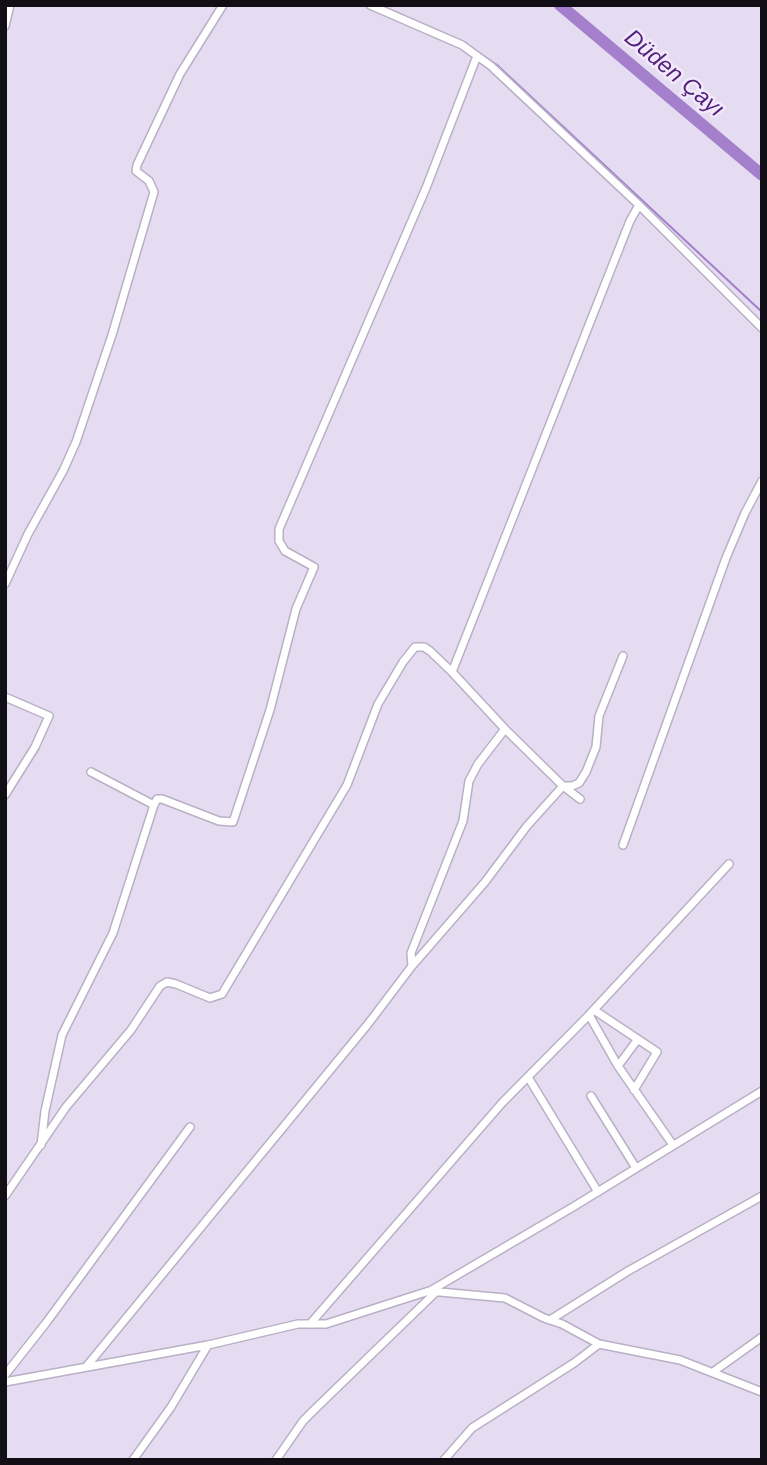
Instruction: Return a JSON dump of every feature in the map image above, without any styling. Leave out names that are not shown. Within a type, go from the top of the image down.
[{"type":"street","points":[[5,26],[10,5]]},
{"type":"street","points":[[5,584],[76,442],[111,335],[153,192],[149,181],[136,171],[136,164],[180,74],[223,5]]},
{"type":"street","points":[[370,5],[462,46],[491,66],[639,205],[762,328]]},
{"type":"street","points":[[41,1145],[45,1111],[62,1035],[113,933],[153,805],[157,799],[162,799],[219,821],[233,822],[270,710],[299,601],[314,567],[285,551],[279,541],[279,529],[426,188],[477,56]]},
{"type":"street","points":[[452,672],[630,221],[639,205]]},
{"type":"street","points":[[623,845],[726,558],[762,481]]},
{"type":"street","points":[[5,1196],[66,1107],[131,1030],[160,986],[167,982],[176,984],[210,998],[222,994],[347,785],[378,704],[415,647],[430,650],[505,729],[580,799]]},
{"type":"street","points":[[563,786],[579,783],[586,772],[596,747],[599,716],[624,656]]},
{"type":"street","points":[[5,697],[49,716],[39,739],[5,794]]},
{"type":"street","points":[[412,966],[411,953],[463,821],[469,782],[478,764],[505,729]]},
{"type":"street","points":[[91,772],[153,805]]},
{"type":"street","points":[[86,1367],[368,1024],[412,966],[563,786]]},
{"type":"street","points":[[310,1324],[502,1103],[591,1013],[729,864]]},
{"type":"street","points":[[591,1013],[657,1052],[634,1090]]},
{"type":"street","points":[[591,1013],[618,1066],[673,1145]]},
{"type":"street","points":[[618,1066],[638,1039]]},
{"type":"street","points":[[528,1077],[598,1192]]},
{"type":"street","points":[[5,1382],[208,1345],[298,1324],[326,1324],[433,1291],[762,1091]]},
{"type":"street","points":[[591,1096],[636,1168]]},
{"type":"street","points":[[5,1375],[190,1127]]},
{"type":"street","points":[[550,1320],[628,1270],[762,1196]]},
{"type":"street","points":[[433,1291],[505,1298],[599,1344],[680,1360],[762,1392]]},
{"type":"street","points":[[276,1460],[316,1408],[433,1291]]},
{"type":"street","points":[[713,1372],[762,1336]]},
{"type":"street","points":[[443,1460],[472,1428],[599,1344]]},
{"type":"street","points":[[133,1460],[172,1406],[208,1345]]},
{"type":"waterway","points":[[379,5],[459,40],[497,65],[762,312]]},
{"type":"waterway","name":"Düden Çayı","points":[[560,5],[762,175]]}]
